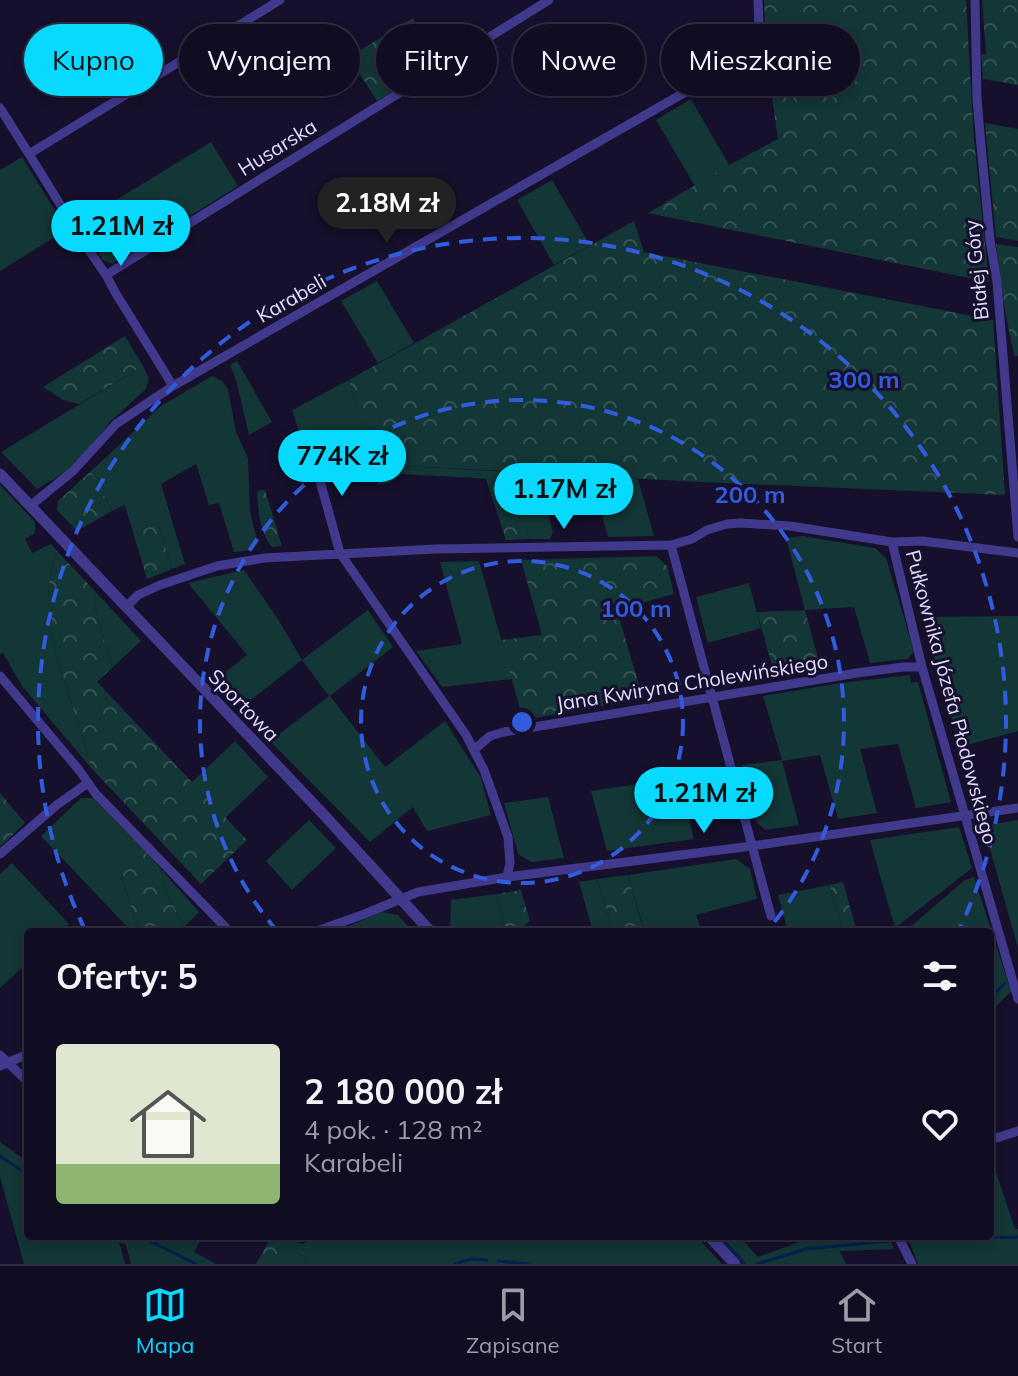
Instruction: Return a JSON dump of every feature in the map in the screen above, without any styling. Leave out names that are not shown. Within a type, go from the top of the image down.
[{"type":"street","points":[[29,154],[280,0]]},
{"type":"street","name":"Husarska","points":[[106,275],[549,0]]},
{"type":"street","name":"Karabeli","points":[[30,506],[73,471],[116,424],[173,386],[736,63],[756,43],[759,31],[758,0]]},
{"type":"street","name":"Białej Góry","points":[[975,0],[978,114],[997,282],[1018,537]]},
{"type":"street","points":[[0,108],[173,386]]},
{"type":"street","points":[[312,452],[340,553],[475,749],[508,837],[510,863],[507,877]]},
{"type":"street","name":"Sportowa","points":[[0,474],[427,928]]},
{"type":"street","points":[[126,607],[138,595],[149,590],[217,566],[264,558],[340,553],[671,545],[692,539],[707,530],[741,523],[790,526],[892,542],[922,541],[1018,553]]},
{"type":"street","name":"Pułkownika Józefa Płodowskiego","points":[[892,542],[922,667],[1018,999]]},
{"type":"street","points":[[671,545],[771,916]]},
{"type":"street","name":"Jana Kwiryna Cholewińskiego","points":[[475,749],[490,736],[504,732],[872,671],[922,667]]},
{"type":"street","points":[[0,676],[88,783],[226,928]]},
{"type":"street","points":[[0,854],[58,804],[88,783]]},
{"type":"street","points":[[325,928],[418,892],[507,877],[1018,808]]},
{"type":"street","points":[[0,1055],[4,1064],[24,1079]]},
{"type":"street","points":[[4,1064],[24,1056]]},
{"type":"street","points":[[994,1139],[1018,1131]]},
{"type":"street","points":[[713,1240],[735,1264]]},
{"type":"street","points":[[900,1240],[912,1264]]},
{"type":"green space","points":[[764,0],[966,0],[974,140],[989,282],[648,213],[778,139],[772,96],[860,96],[860,24],[765,24]]},
{"type":"green space","points":[[982,0],[1018,0],[1018,85],[983,79],[981,55],[986,54]]},
{"type":"green space","points":[[413,18],[417,24],[403,24]]},
{"type":"green space","points":[[376,41],[376,96],[385,96],[377,101],[360,74],[360,50]]},
{"type":"green space","points":[[691,99],[729,165],[695,186],[656,120]]},
{"type":"green space","points":[[985,123],[1018,129],[1018,241],[996,237]]},
{"type":"green space","points":[[211,142],[238,186],[113,264],[103,260],[80,222]]},
{"type":"green space","points":[[22,157],[59,217],[63,232],[0,271],[0,170]]},
{"type":"green space","points":[[552,180],[590,245],[554,265],[517,200]]},
{"type":"green space","points":[[634,221],[644,252],[993,320],[1005,495],[372,464],[349,380]]},
{"type":"green space","points":[[996,244],[1018,247],[1018,356],[1014,356]]},
{"type":"green space","points":[[377,281],[414,343],[378,363],[341,301]]},
{"type":"green space","points":[[125,336],[143,366],[79,404],[63,400],[43,387]]},
{"type":"green space","points":[[237,361],[272,422],[249,435],[230,365]]},
{"type":"green space","points":[[143,366],[149,379],[146,389],[110,422],[67,471],[37,489],[1,452]]},
{"type":"green space","points":[[212,376],[222,381],[228,389],[236,432],[248,458],[250,512],[258,544],[251,550],[234,552],[219,503],[209,505],[196,464],[161,484],[185,564],[172,569],[158,524],[133,532],[125,505],[112,511],[91,471],[161,406]]},
{"type":"green space","points":[[349,380],[363,430],[305,450],[292,410]]},
{"type":"green space","points":[[372,464],[545,474],[548,484],[540,486],[553,532],[550,539],[529,539],[512,480],[401,474],[391,482],[378,485]]},
{"type":"green space","points":[[91,471],[112,511],[77,531],[57,510],[58,501]]},
{"type":"green space","points":[[592,476],[638,479],[654,536],[608,537]]},
{"type":"green space","points":[[486,479],[513,480],[529,539],[506,540]]},
{"type":"green space","points":[[0,485],[35,522],[35,533],[25,539],[32,553],[51,544],[56,550],[48,607],[54,647],[92,769],[22,686],[3,653],[0,654]]},
{"type":"green space","points":[[265,490],[282,546],[272,547],[262,528],[257,491]]},
{"type":"green space","points":[[158,524],[172,569],[147,579],[133,532]]},
{"type":"green space","points":[[803,536],[875,548],[886,558],[914,651],[908,659],[870,663],[854,607],[805,610],[786,538]]},
{"type":"green space","points":[[56,550],[95,591],[94,604],[112,668],[97,682],[247,840],[201,884],[92,769],[54,647],[48,607]]},
{"type":"green space","points":[[656,556],[667,566],[674,594],[617,610],[643,699],[523,720],[501,640],[542,635],[521,560]]},
{"type":"green space","points":[[479,561],[512,679],[442,687],[416,651],[462,644],[440,562]]},
{"type":"green space","points":[[244,570],[302,660],[243,706],[217,679],[247,655],[188,583]]},
{"type":"green space","points":[[749,583],[761,628],[708,643],[696,597]]},
{"type":"green space","points":[[95,591],[141,641],[112,668],[94,604]]},
{"type":"green space","points":[[368,610],[393,647],[330,696],[385,767],[445,721],[481,778],[491,815],[427,831],[413,807],[370,842],[270,741],[329,696],[302,660]]},
{"type":"green space","points":[[805,610],[821,669],[775,676],[757,612]]},
{"type":"green space","points":[[1018,616],[1018,731],[960,747],[923,617]]},
{"type":"green space","points":[[910,675],[911,683],[918,682],[951,802],[916,808],[898,744],[860,749],[877,813],[838,819],[820,755],[782,761],[799,825],[766,830],[757,823],[742,765],[782,760],[763,696]]},
{"type":"green space","points":[[235,741],[268,777],[225,818],[192,782]]},
{"type":"green space","points":[[678,778],[694,839],[607,851],[591,791]]},
{"type":"green space","points":[[0,793],[25,823],[0,847]]},
{"type":"green space","points":[[548,797],[564,858],[531,862],[518,854],[504,803]]},
{"type":"green space","points":[[81,798],[93,798],[146,852],[121,876],[138,928],[128,928],[41,836]]},
{"type":"green space","points":[[309,820],[336,848],[292,890],[266,861]]},
{"type":"green space","points":[[1018,820],[1018,948],[986,835],[993,824]]},
{"type":"green space","points":[[959,827],[972,868],[895,928],[870,840]]},
{"type":"green space","points":[[146,852],[160,868],[165,889],[184,927],[138,928],[121,875]]},
{"type":"green space","points":[[736,859],[750,869],[757,899],[696,915],[701,928],[644,928],[628,875]]},
{"type":"green space","points":[[12,863],[69,924],[64,928],[24,928],[24,966],[0,988],[0,874]]},
{"type":"green space","points":[[160,868],[199,912],[184,927],[165,889]]},
{"type":"green space","points":[[628,875],[643,928],[612,928],[597,879]]},
{"type":"green space","points":[[974,877],[991,928],[909,928],[965,880]]},
{"type":"green space","points":[[597,879],[612,928],[592,928],[579,882]]},
{"type":"green space","points":[[843,882],[856,928],[842,928],[830,885]]},
{"type":"green space","points":[[830,885],[842,928],[787,928],[778,895]]},
{"type":"green space","points":[[521,890],[530,921],[522,928],[505,928],[497,894]]},
{"type":"green space","points":[[497,894],[505,928],[450,928],[451,900]]},
{"type":"green space","points":[[382,912],[398,915],[409,928],[344,928]]},
{"type":"green space","points":[[994,939],[1011,991],[994,1009]]},
{"type":"green space","points":[[0,1142],[24,1159],[24,1240],[201,1240],[194,1252],[216,1264],[131,1264],[126,1245],[119,1242],[125,1264],[24,1264],[0,1177]]},
{"type":"green space","points":[[994,1166],[1015,1229],[1018,1229],[1018,1264],[918,1264],[909,1240],[994,1240]]},
{"type":"green space","points":[[270,1240],[294,1240],[301,1244],[307,1264],[256,1264]]},
{"type":"green space","points":[[314,1240],[700,1240],[722,1264],[307,1264],[301,1244]]},
{"type":"green space","points":[[721,1240],[743,1240],[758,1257],[805,1240],[891,1240],[894,1249],[840,1251],[846,1264],[743,1264]]},
{"type":"waterway","points":[[994,995],[1005,983]]},
{"type":"waterway","points":[[0,1156],[24,1172]]},
{"type":"waterway","points":[[994,1238],[1018,1237]]},
{"type":"waterway","points":[[148,1240],[196,1264]]},
{"type":"waterway","points":[[723,1240],[745,1264]]},
{"type":"waterway","points":[[757,1264],[806,1249],[889,1241]]},
{"type":"waterway","points":[[455,1264],[471,1259],[487,1260]]},
{"type":"waterway","points":[[498,1261],[528,1264]]}]
